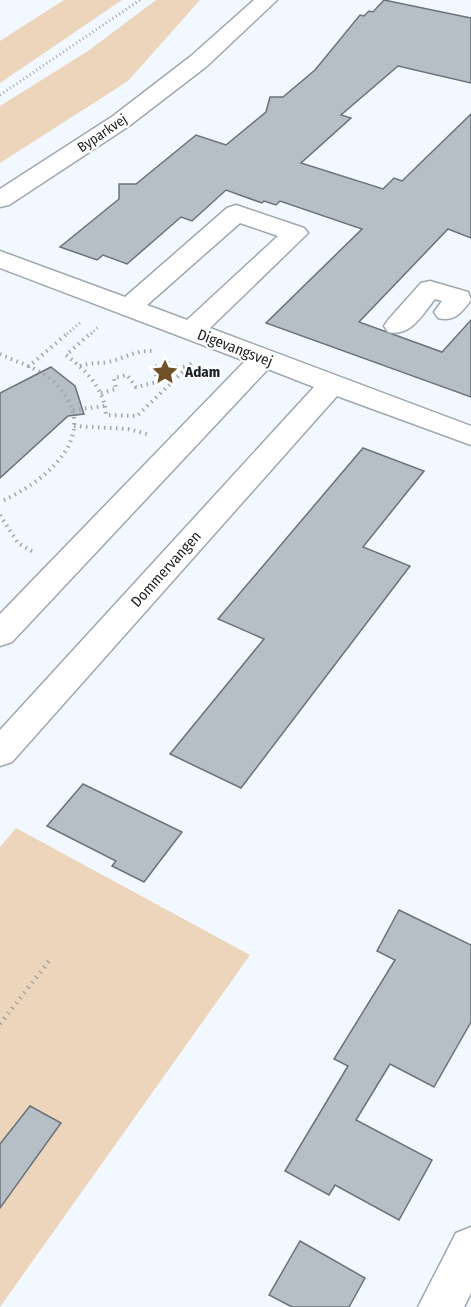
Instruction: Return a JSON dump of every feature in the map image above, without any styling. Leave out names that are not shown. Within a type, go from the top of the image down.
[{"type":"street","name":"Byparkvej","points":[[199,61],[243,0]]},
{"type":"street","name":"Byparkvej","points":[[0,200],[121,121],[199,61],[266,0]]},
{"type":"street","points":[[114,309],[236,213],[295,233],[191,331]]},
{"type":"street","name":"Digevangsvej","points":[[0,259],[114,309],[191,331],[471,436]]},
{"type":"street","points":[[398,326],[430,289],[459,298],[447,312]]},
{"type":"street","points":[[0,634],[263,358]]},
{"type":"street","name":"Dommervangen","points":[[0,753],[332,384]]},
{"type":"street","points":[[440,1307],[471,1248]]},
{"type":"path","points":[[0,94],[140,0]]},
{"type":"path","points":[[114,309],[66,355],[93,379],[101,393],[106,415],[137,416],[198,357]]},
{"type":"path","points":[[28,367],[114,309]]},
{"type":"path","points":[[80,366],[89,362],[107,362],[140,350],[159,352]]},
{"type":"path","points":[[0,354],[58,385],[73,410],[74,426],[65,454],[51,472],[26,491],[0,502]]},
{"type":"path","points":[[101,393],[116,390],[114,378],[127,375],[136,387],[158,382],[153,367],[168,363],[173,368],[189,366]]},
{"type":"path","points":[[73,410],[105,406]]},
{"type":"path","points":[[74,426],[133,430],[178,446]]},
{"type":"path","points":[[0,515],[21,546],[65,566]]},
{"type":"path","points":[[0,1024],[49,961]]},
{"type":"shaded area","points":[[64,0],[122,0],[0,83],[0,41]]},
{"type":"shaded area","points":[[156,0],[200,0],[128,81],[0,163],[0,106],[88,51]]},
{"type":"shaded area","points":[[16,828],[250,955],[0,1307],[0,847]]},
{"type":"building","points":[[384,0],[471,18],[471,83],[398,66],[341,115],[351,118],[301,163],[383,189],[394,178],[402,181],[471,114],[471,238],[448,229],[359,322],[442,352],[471,320],[471,397],[266,323],[362,229],[280,201],[276,205],[264,201],[262,203],[226,190],[192,221],[181,217],[127,264],[103,255],[97,260],[60,247],[119,199],[119,184],[136,184],[196,135],[226,145],[266,112],[270,97],[283,97],[315,70],[360,15],[364,16],[369,11],[373,12]]},
{"type":"building","points":[[51,367],[75,386],[84,414],[68,416],[0,478],[0,393]]},
{"type":"building","points":[[363,448],[424,471],[363,547],[410,566],[241,788],[170,754],[264,639],[218,619]]},
{"type":"building","points":[[83,784],[182,832],[144,882],[112,866],[116,861],[47,826]]},
{"type":"building","points":[[399,910],[471,945],[471,1022],[434,1087],[390,1064],[356,1120],[432,1160],[399,1220],[335,1185],[329,1195],[285,1171],[348,1066],[334,1059],[395,960],[377,951]]},
{"type":"building","points":[[30,1106],[61,1123],[0,1208],[0,1144]]},
{"type":"building","points":[[300,1241],[365,1278],[349,1307],[292,1307],[269,1295]]},
{"type":"place","name":"Adam","points":[[165,372]]}]
